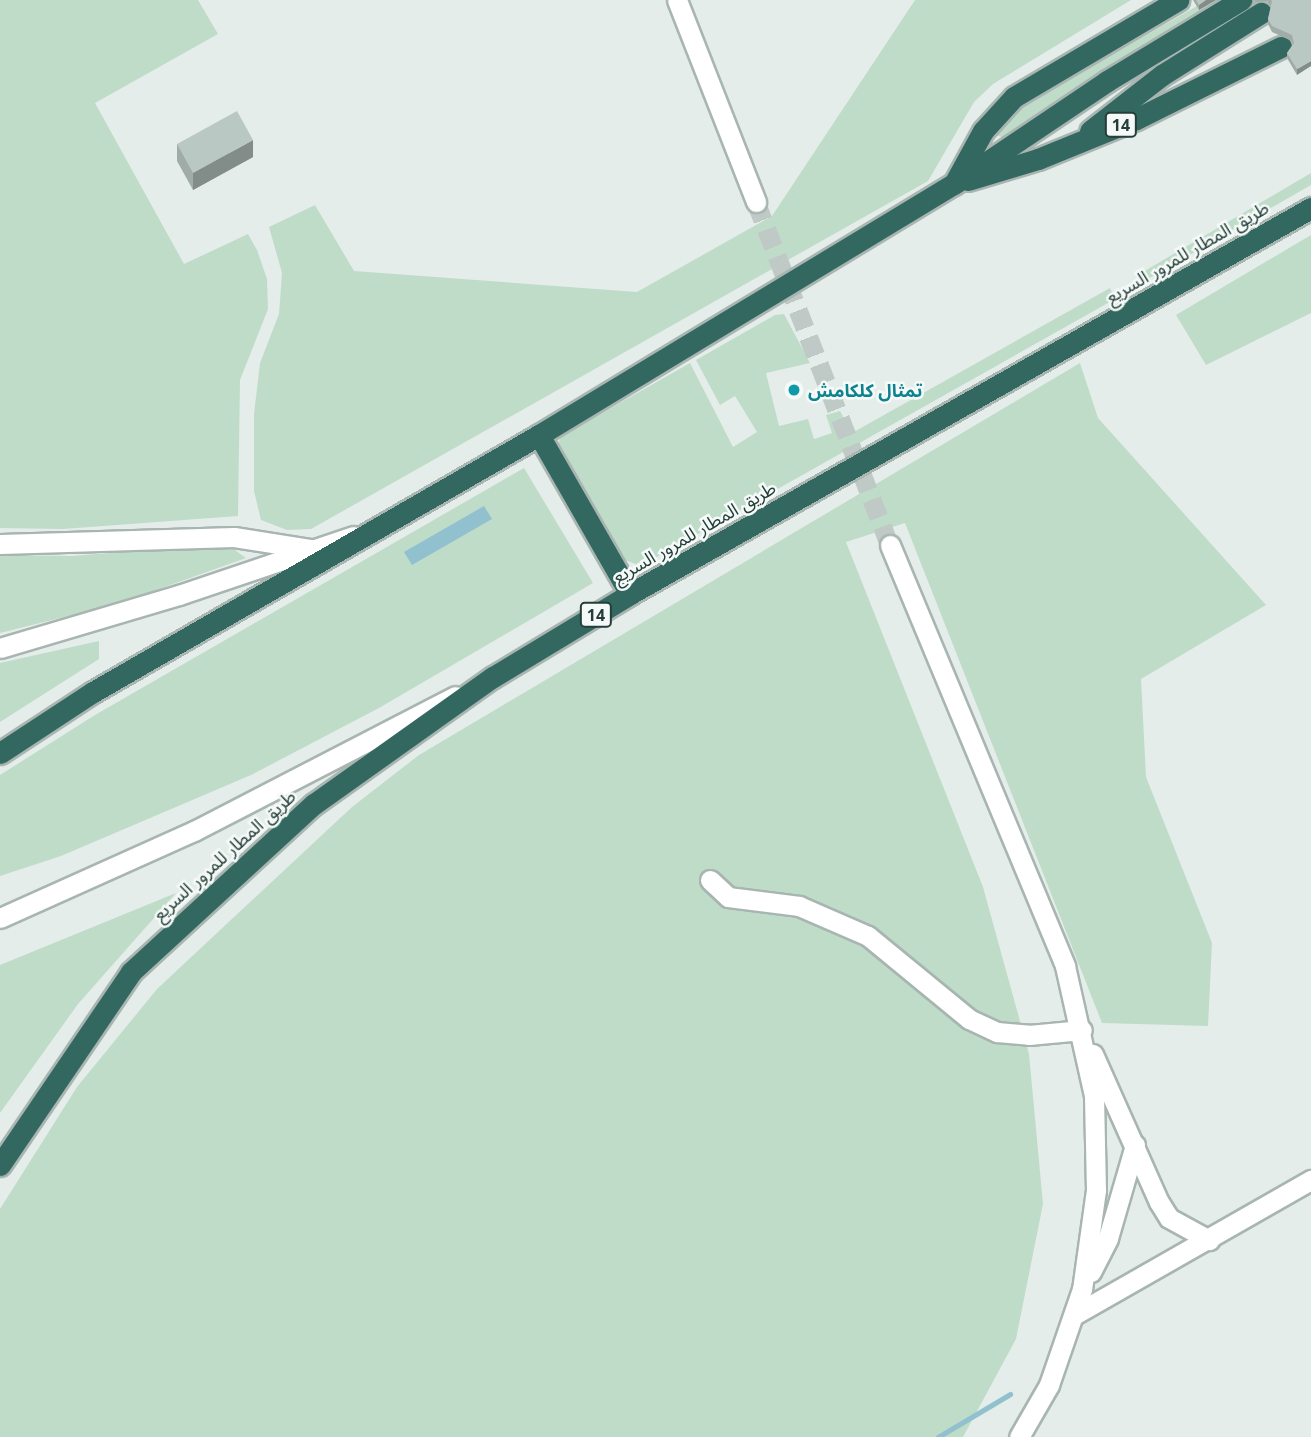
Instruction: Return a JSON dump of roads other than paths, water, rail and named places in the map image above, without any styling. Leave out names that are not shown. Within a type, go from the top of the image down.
[{"type":"highway","points":[[954,184],[983,131],[1014,97],[1178,0]]},
{"type":"highway","name":"14","points":[[0,753],[93,692],[368,531],[539,435],[954,184],[1107,80],[1241,0]]},
{"type":"highway","points":[[1073,145],[1130,97],[1261,13]]},
{"type":"highway","name":"14","points":[[954,184],[1073,145],[1281,47]]},
{"type":"highway","name":"طريق المطار للمرور السريع","points":[[0,1166],[131,972],[314,804],[493,677],[630,594],[1311,208]]},
{"type":"highway","points":[[539,435],[630,594]]},
{"type":"street","points":[[677,0],[756,202]]},
{"type":"street","points":[[0,648],[179,595],[368,531]]},
{"type":"street","points":[[0,544],[234,537],[312,550]]},
{"type":"street","points":[[890,545],[1065,966],[1082,1030],[1094,1096],[1096,1152],[1093,1222],[1082,1289],[1049,1385],[1019,1437]]},
{"type":"street","points":[[0,918],[194,831],[493,677]]},
{"type":"street","points":[[710,880],[728,897],[799,906],[868,936],[969,1019],[997,1032],[1082,1030]]},
{"type":"street","points":[[1082,1030],[1169,1218],[1209,1240]]},
{"type":"street","points":[[1082,1289],[1108,1238],[1135,1145]]},
{"type":"street","points":[[1074,1315],[1311,1180]]},
{"type":"water","points":[[484,506],[492,519],[412,565],[404,552]]},
{"type":"waterway","points":[[938,1437],[1010,1394]]},
{"type":"tunnel","points":[[756,202],[890,545]]},
{"type":"place","name":"تمثال كلكامش","points":[[794,390]]}]
